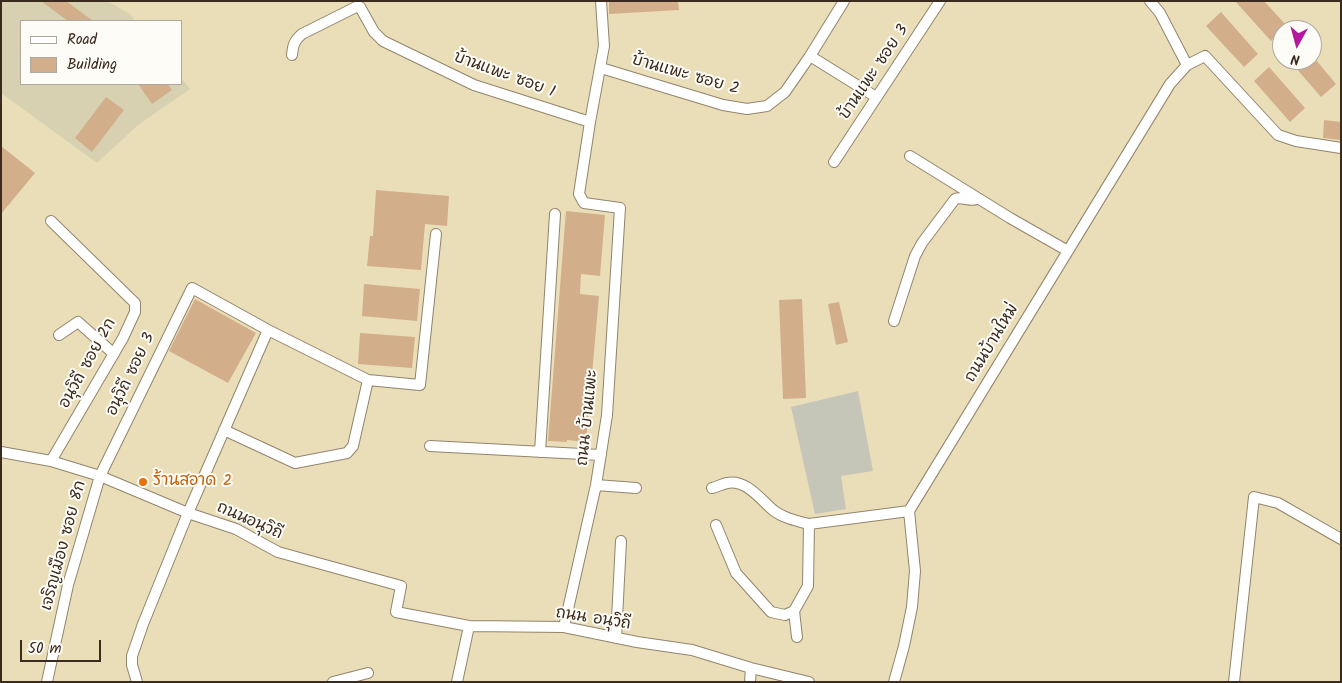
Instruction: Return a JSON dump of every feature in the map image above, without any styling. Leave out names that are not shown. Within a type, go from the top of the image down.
[{"type":"street","points":[[590,122],[604,46],[601,1]]},
{"type":"street","name":"บ้านแพะ ซอย 2","points":[[601,68],[723,105],[747,109],[767,106],[785,92],[844,1]]},
{"type":"street","points":[[1150,1],[1160,13],[1187,65]]},
{"type":"street","name":"บ้านแพะ ซอย 3","points":[[834,162],[937,2]]},
{"type":"street","name":"บ้านแพะ ซอย 1","points":[[292,55],[292,45],[302,34],[355,6],[360,7],[374,32],[383,41],[474,85],[590,122]]},
{"type":"street","points":[[810,56],[876,97]]},
{"type":"street","name":"ถนนบ้านใหม่","points":[[909,511],[1170,84],[1187,65],[1205,56],[1278,135],[1296,141],[1341,148]]},
{"type":"street","name":"ถนน บ้านแพะ","points":[[564,627],[596,484],[607,415],[620,208],[584,203],[580,194],[590,122]]},
{"type":"street","points":[[910,156],[1010,218],[1068,251]]},
{"type":"street","points":[[894,321],[913,261],[922,242],[955,199],[975,200],[978,198]]},
{"type":"street","points":[[540,452],[555,214]]},
{"type":"street","name":"อนุวิถี ซอย 2ก","points":[[51,222],[135,304],[135,312],[123,338],[51,461]]},
{"type":"street","points":[[137,682],[132,666],[132,656],[143,624],[188,513],[268,330],[368,380],[420,385],[436,234]]},
{"type":"street","name":"อนุวิถี ซอย 3","points":[[100,476],[192,288],[268,330]]},
{"type":"street","points":[[59,335],[78,322],[114,354]]},
{"type":"street","points":[[224,430],[294,463],[347,453],[353,446],[368,380]]},
{"type":"street","points":[[430,446],[601,455]]},
{"type":"street","name":"ถนนอนุวิถี","points":[[1,452],[51,461],[100,476],[188,513],[236,529],[278,552],[400,586]]},
{"type":"street","name":"เจริญเมือง ซอย 8ก","points":[[47,682],[68,585],[100,476]]},
{"type":"street","points":[[712,488],[727,483],[736,483],[747,487],[764,500],[774,511],[792,520],[809,524],[909,511],[914,571],[912,607],[894,682]]},
{"type":"street","points":[[596,484],[636,488]]},
{"type":"street","points":[[1234,682],[1254,497],[1278,504],[1341,539]]},
{"type":"street","points":[[716,525],[736,572],[770,612],[785,615],[794,610],[808,586],[809,524]]},
{"type":"street","points":[[616,638],[621,540]]},
{"type":"street","name":"ถนน อนุวิถี","points":[[400,586],[396,612],[469,626],[564,627],[616,638],[692,650],[752,668],[809,682]]},
{"type":"street","points":[[794,610],[797,637]]},
{"type":"street","points":[[458,682],[469,626]]},
{"type":"street","points":[[750,682],[752,668]]},
{"type":"street","points":[[333,682],[368,673]]},
{"type":"shaded area","points":[[1,1],[107,1],[130,14],[134,20],[20,20],[20,85],[182,85],[182,79],[190,89],[138,125],[97,163],[1,93]]},
{"type":"shaded area","points":[[858,391],[873,471],[841,476],[846,509],[815,514],[791,407]]},
{"type":"building","points":[[41,1],[66,1],[92,20],[67,20]]},
{"type":"building","points":[[609,1],[678,1],[679,10],[609,14]]},
{"type":"building","points":[[1235,1],[1264,1],[1281,20],[1272,20],[1271,41]]},
{"type":"building","points":[[1221,12],[1258,54],[1244,67],[1206,26]]},
{"type":"building","points":[[1269,67],[1305,108],[1290,122],[1254,81]]},
{"type":"building","points":[[1322,67],[1336,84],[1321,97],[1298,70],[1322,70]]},
{"type":"building","points":[[139,85],[169,85],[172,90],[152,104]]},
{"type":"building","points":[[106,97],[124,110],[92,152],[75,138]]},
{"type":"building","points":[[1324,120],[1341,122],[1341,140],[1323,138]]},
{"type":"building","points":[[1,146],[35,173],[1,214]]},
{"type":"building","points":[[376,190],[449,196],[447,226],[425,224],[421,270],[367,266],[370,236],[373,236]]},
{"type":"building","points":[[566,211],[605,215],[600,276],[581,274],[580,294],[599,296],[586,442],[548,441]]},
{"type":"building","points":[[364,284],[420,289],[417,321],[362,316]]},
{"type":"building","points":[[195,299],[256,333],[228,383],[169,351]]},
{"type":"building","points":[[802,299],[806,398],[783,399],[779,300]]},
{"type":"building","points":[[839,302],[848,342],[836,345],[828,304]]},
{"type":"building","points":[[360,333],[415,337],[412,368],[358,364]]},
{"type":"place","name":"ร้านสอาด 2","points":[[143,482]]}]
